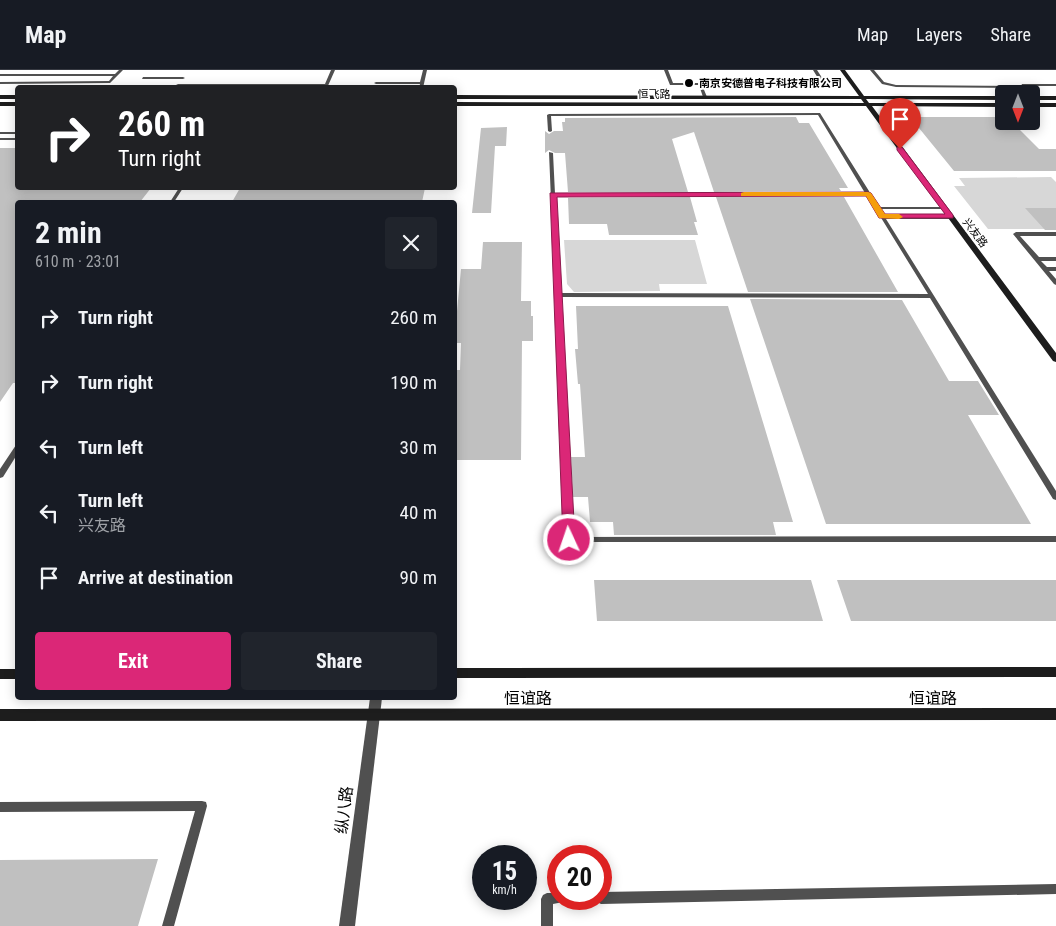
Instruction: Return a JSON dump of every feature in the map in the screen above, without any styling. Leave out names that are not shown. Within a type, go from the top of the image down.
[{"type":"main road","name":"兴友路","points":[[842,70],[1056,359]]},
{"type":"main road","points":[[0,97],[15,97]]},
{"type":"main road","name":"恒飞路","points":[[457,97],[995,98]]},
{"type":"main road","points":[[1040,98],[1056,98]]},
{"type":"main road","points":[[0,104],[15,104]]},
{"type":"main road","name":"恒飞路","points":[[457,104],[995,105]]},
{"type":"main road","points":[[1040,105],[1056,105]]},
{"type":"main road","name":"恒谊路","points":[[457,673],[1056,672]]},
{"type":"main road","points":[[0,674],[15,674]]},
{"type":"main road","name":"恒谊路","points":[[0,715],[1056,714]]},
{"type":"street","name":"纵八路","points":[[347,926],[376,700]]},
{"type":"lane","points":[[0,82],[110,82],[121,70]]},
{"type":"lane","points":[[326,85],[333,70]]},
{"type":"lane","points":[[376,83],[421,85],[425,70]]},
{"type":"lane","points":[[666,70],[671,84],[824,84],[815,70]]},
{"type":"lane","points":[[872,70],[884,83],[896,86],[995,86]]},
{"type":"lane","points":[[0,75],[117,74]]},
{"type":"lane","points":[[143,78],[185,76],[178,85]]},
{"type":"lane","points":[[700,84],[705,97]]},
{"type":"lane","points":[[1040,85],[1056,85]]},
{"type":"lane","points":[[550,131],[549,115],[819,114],[1056,497]]},
{"type":"lane","points":[[0,133],[15,133]]},
{"type":"lane","points":[[0,139],[15,139]]},
{"type":"lane","points":[[551,153],[569,540],[1056,539]]},
{"type":"lane","points":[[553,195],[868,194]]},
{"type":"lane","points":[[877,208],[944,208]]},
{"type":"lane","points":[[882,217],[950,217]]},
{"type":"lane","points":[[1056,234],[1016,234],[1056,282]]},
{"type":"lane","points":[[1037,259],[1056,259]]},
{"type":"lane","points":[[1045,269],[1056,269]]},
{"type":"lane","points":[[558,295],[931,296]]},
{"type":"lane","points":[[0,475],[15,452]]},
{"type":"lane","points":[[0,807],[202,806],[168,926]]},
{"type":"lane","points":[[612,898],[1056,889]]},
{"type":"lane","points":[[547,899],[547,926]]},
{"type":"shaded area","points":[[1051,177],[1056,182],[1056,229],[988,229],[954,186],[965,186],[959,178]]},
{"type":"shaded area","points":[[564,240],[695,240],[707,284],[659,284],[660,291],[574,292],[567,284]]},
{"type":"building","points":[[796,117],[799,123],[809,123],[848,188],[839,188],[841,191],[714,192],[694,132],[672,139],[688,192],[568,192],[565,153],[555,153],[549,150],[545,153],[545,131],[549,134],[554,131],[563,131],[562,122],[565,122],[565,118]]},
{"type":"building","points":[[910,117],[995,117],[995,130],[1020,130],[1039,149],[1056,149],[1056,171],[954,171]]},
{"type":"building","points":[[507,127],[506,146],[495,146],[491,213],[472,213],[481,128]]},
{"type":"building","points":[[0,148],[15,148],[15,190],[149,190],[142,200],[15,200],[15,383],[13,383],[0,402]]},
{"type":"building","points":[[239,190],[425,190],[422,200],[233,200]]},
{"type":"building","points":[[690,197],[697,222],[694,222],[698,235],[609,235],[607,224],[569,224],[568,198]]},
{"type":"building","points":[[716,197],[844,197],[898,292],[748,292]]},
{"type":"building","points":[[1025,208],[1056,208],[1056,230],[1045,230]]},
{"type":"building","points":[[483,242],[522,242],[521,301],[531,301],[533,341],[522,341],[521,460],[457,460],[457,370],[460,370],[461,343],[457,343],[457,311],[461,269],[481,269]]},
{"type":"building","points":[[750,299],[902,300],[949,381],[978,381],[999,415],[968,415],[1031,524],[826,524]]},
{"type":"building","points":[[576,306],[728,306],[793,522],[773,522],[776,535],[614,535],[613,522],[590,522],[588,497],[573,497],[571,457],[585,457],[580,384],[578,384],[575,349],[578,349]]},
{"type":"building","points":[[594,580],[811,580],[823,621],[597,621]]},
{"type":"building","points":[[837,580],[1056,580],[1056,621],[851,621]]},
{"type":"building","points":[[158,859],[138,926],[0,926],[0,860]]},
{"type":"slow traffic","points":[[744,194],[868,194],[882,217],[899,217]]},
{"type":"place","name":"南京安德普电子科技有限公司","points":[[689,83]]},
{"type":"route","points":[[569,540],[553,195],[868,194],[882,217],[950,217],[900,149]]}]
